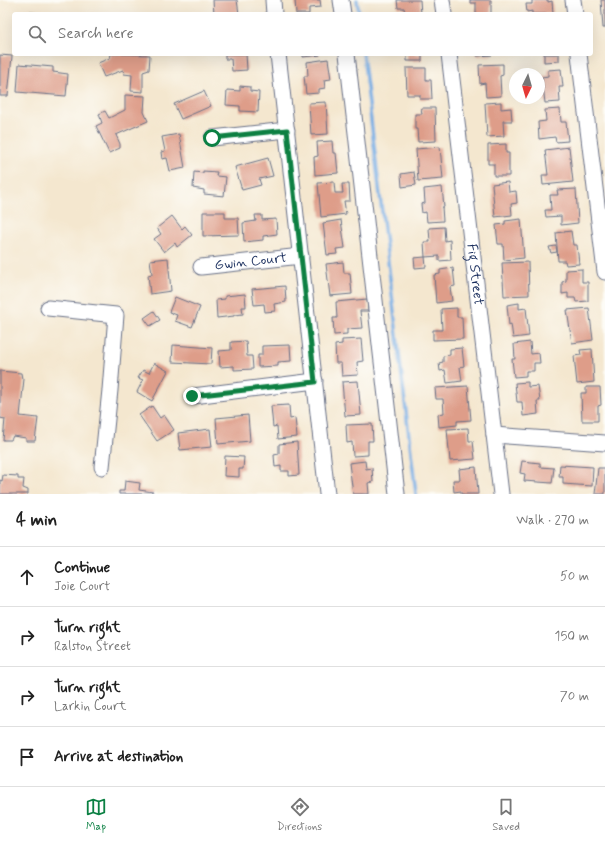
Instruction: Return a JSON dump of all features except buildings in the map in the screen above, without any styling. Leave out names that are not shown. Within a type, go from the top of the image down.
[{"type":"street","points":[[272,0],[274,12]]},
{"type":"street","points":[[341,0],[343,12]]},
{"type":"street","points":[[442,0],[444,12]]},
{"type":"street","points":[[573,0],[575,12]]},
{"type":"street","points":[[278,56],[327,494]]},
{"type":"street","points":[[347,56],[397,494]]},
{"type":"street","name":"Fig Street","points":[[449,56],[502,494]]},
{"type":"street","points":[[579,56],[605,272]]},
{"type":"street","points":[[212,138],[287,130]]},
{"type":"street","name":"Gwin Court","points":[[201,267],[301,256]]},
{"type":"street","points":[[48,308],[116,315],[102,467]]},
{"type":"street","points":[[192,396],[315,382]]},
{"type":"street","points":[[494,435],[605,443]]},
{"type":"waterway","points":[[357,0],[359,12]]},
{"type":"waterway","points":[[363,56],[416,494]]},
{"type":"route","points":[[192,396],[315,382],[287,130],[212,138]]}]
